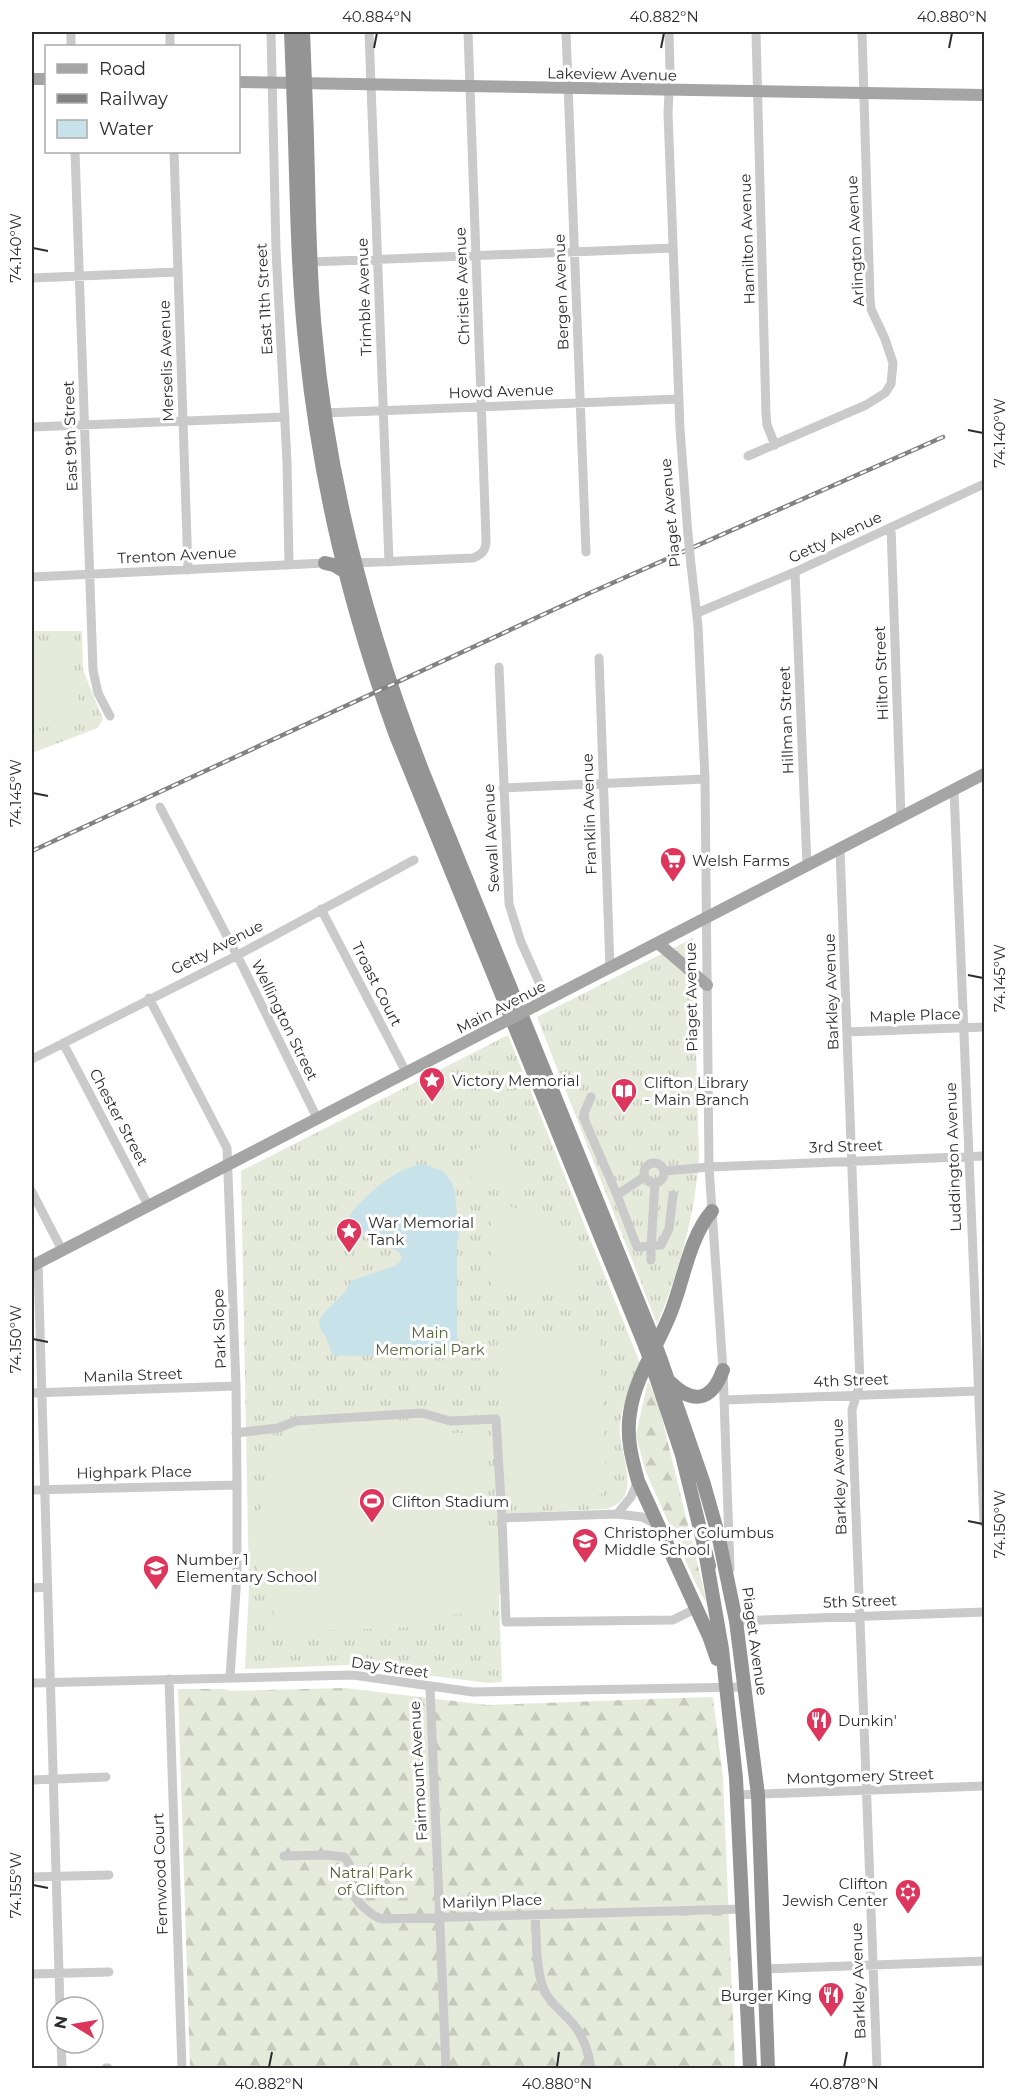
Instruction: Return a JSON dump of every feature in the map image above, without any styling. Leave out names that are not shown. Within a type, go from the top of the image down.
[{"type":"highway","points":[[291,32],[298,57]]},
{"type":"highway","points":[[303,32],[298,57],[306,262],[305,347],[322,469],[349,567],[394,699],[649,1342],[655,1374],[682,1455],[706,1557],[722,1649],[733,1737],[750,2068]]},
{"type":"highway","points":[[306,262],[324,413],[349,567]]},
{"type":"highway","points":[[325,563],[349,567]]},
{"type":"highway","points":[[712,1211],[703,1223],[694,1243],[670,1314],[633,1396],[629,1438],[638,1481],[709,1635],[725,1687]]},
{"type":"highway","points":[[649,1342],[661,1360],[703,1481],[718,1534],[730,1590]]},
{"type":"highway","points":[[669,1381],[679,1391],[689,1396],[701,1397],[711,1392],[718,1383],[723,1370]]},
{"type":"highway","points":[[706,1557],[725,1618],[736,1621]]},
{"type":"highway","name":"Piaget Avenue","points":[[730,1590],[758,1795],[768,2068]]},
{"type":"main road","name":"Lakeview Avenue","points":[[240,82],[984,95]]},
{"type":"main road","name":"Main Avenue","points":[[35,1264],[984,774]]},
{"type":"main road","points":[[658,944],[707,985]]},
{"type":"street","name":"East 11th Street","points":[[271,32],[276,250],[285,417],[289,565]]},
{"type":"street","name":"Trimble Avenue","points":[[369,32],[389,562]]},
{"type":"street","name":"Christie Avenue","points":[[389,562],[473,558],[480,556],[485,550],[468,32]]},
{"type":"street","name":"Bergen Avenue","points":[[566,32],[586,552]]},
{"type":"street","name":"Piaget Avenue","points":[[669,32],[668,112],[678,399],[688,535],[697,613],[705,779],[709,1167],[723,1370],[730,1590]]},
{"type":"street","name":"Hamilton Avenue","points":[[756,32],[766,414],[767,425],[775,445]]},
{"type":"street","name":"Arlington Avenue","points":[[748,456],[866,405],[885,393],[891,384],[893,363],[891,354],[871,309],[870,298],[862,32]]},
{"type":"street","name":"East 9th Street","points":[[75,153],[93,670],[98,693],[110,716]]},
{"type":"street","name":"Merselis Avenue","points":[[174,153],[188,570]]},
{"type":"street","points":[[306,262],[673,248]]},
{"type":"street","points":[[32,278],[178,272]]},
{"type":"street","name":"Howd Avenue","points":[[324,413],[678,399]]},
{"type":"street","points":[[32,427],[285,417]]},
{"type":"street","name":"Getty Avenue","points":[[697,613],[795,572],[984,484]]},
{"type":"street","name":"Hilton Street","points":[[891,527],[901,818]]},
{"type":"street","points":[[349,567],[389,562]]},
{"type":"street","name":"Trenton Avenue","points":[[32,577],[325,563]]},
{"type":"street","name":"Hillman Street","points":[[795,572],[807,866]]},
{"type":"street","name":"Franklin Avenue","points":[[599,658],[610,968]]},
{"type":"street","name":"Sewall Avenue","points":[[499,667],[509,904],[521,942],[547,1000]]},
{"type":"street","points":[[503,788],[705,779]]},
{"type":"street","name":"Luddington Avenue","points":[[954,790],[968,1156],[982,1412],[984,1523]]},
{"type":"street","name":"Wellington Street","points":[[160,807],[317,1118]]},
{"type":"street","name":"Barkley Avenue","points":[[840,849],[860,1383],[852,1410],[877,2068]]},
{"type":"street","name":"Getty Avenue","points":[[32,1059],[236,956],[414,860]]},
{"type":"street","name":"Troast Court","points":[[321,909],[406,1072]]},
{"type":"street","name":"Park Slope","points":[[149,998],[228,1148],[237,1485],[237,1575],[231,1677]]},
{"type":"street","name":"Maple Place","points":[[847,1032],[984,1027]]},
{"type":"street","name":"Chester Street","points":[[63,1043],[148,1205]]},
{"type":"street","points":[[591,1097],[584,1113],[585,1121],[637,1247],[661,1245],[669,1228],[673,1196]]},
{"type":"street","name":"3rd Street","points":[[665,1172],[709,1167],[984,1156]]},
{"type":"street","points":[[656,1163],[662,1166],[665,1172],[663,1179],[655,1183],[645,1180],[644,1177],[644,1168],[649,1164],[656,1163]]},
{"type":"street","points":[[617,1195],[644,1177]]},
{"type":"street","points":[[651,1260],[655,1183]]},
{"type":"street","points":[[32,1192],[62,1250]]},
{"type":"street","points":[[35,1264],[42,1393],[60,1995]]},
{"type":"street","name":"Manila Street","points":[[32,1393],[236,1386]]},
{"type":"street","name":"4th Street","points":[[724,1400],[979,1390]]},
{"type":"street","points":[[236,1432],[278,1428],[296,1421],[422,1413],[450,1421],[496,1419],[506,1622],[673,1620],[697,1608]]},
{"type":"street","points":[[618,1514],[631,1497],[638,1481]]},
{"type":"street","name":"Highpark Place","points":[[32,1490],[237,1485]]},
{"type":"street","points":[[502,1518],[618,1514],[642,1517],[658,1525]]},
{"type":"street","points":[[32,1588],[48,1587]]},
{"type":"street","name":"5th Street","points":[[736,1621],[984,1612]]},
{"type":"street","name":"Day Street","points":[[32,1683],[353,1675],[473,1692],[744,1687]]},
{"type":"street","name":"Fernwood Court","points":[[169,1679],[182,2068]]},
{"type":"street","name":"Fairmount Avenue","points":[[430,1687],[446,2068]]},
{"type":"street","points":[[32,1780],[106,1777]]},
{"type":"street","name":"Montgomery Street","points":[[737,1795],[984,1786]]},
{"type":"street","name":"Marilyn Place","points":[[284,1856],[344,1857],[350,1864],[351,1890],[377,1918],[742,1908]]},
{"type":"street","points":[[32,1878],[109,1875]]},
{"type":"street","points":[[536,1915],[538,1959],[544,1989],[549,1999],[577,2029],[589,2054],[591,2068]]},
{"type":"street","points":[[764,1969],[984,1961]]},
{"type":"street","points":[[32,1974],[109,1972]]},
{"type":"green space","points":[[32,631],[82,631],[83,670],[103,719],[98,728],[32,753]]},
{"type":"green space","points":[[65,647],[81,711],[76,720],[32,730],[32,656],[42,651]]},
{"type":"green space","points":[[693,938],[699,1158],[697,1180],[685,1243],[657,1324],[537,1017]]},
{"type":"green space","name":"Main Memorial Park","points":[[508,1035],[640,1363],[625,1401],[620,1425],[627,1473],[625,1495],[618,1504],[605,1509],[499,1514],[502,1682],[488,1683],[348,1665],[245,1669],[249,1588],[241,1171]]},
{"type":"green space","points":[[507,1138],[521,1179],[476,1193],[463,1153]]},
{"type":"green space","points":[[508,1206],[538,1216],[560,1234],[574,1258],[579,1289],[500,1294],[491,1285],[491,1207]]},
{"type":"green space","points":[[599,1331],[607,1490],[600,1495],[509,1500],[497,1354],[500,1349],[497,1344],[500,1340]]},
{"type":"green space","points":[[648,1380],[659,1406],[707,1603],[697,1586],[645,1470],[636,1435]]},
{"type":"green space","name":"Clifton Stadium","points":[[440,1425],[453,1433],[475,1433],[485,1441],[489,1535],[500,1535],[502,1594],[492,1594],[492,1618],[480,1618],[480,1613],[414,1617],[413,1627],[283,1632],[283,1621],[274,1622],[273,1587],[259,1572],[252,1553],[252,1533],[257,1514],[269,1495],[266,1451],[278,1439],[298,1438],[298,1431]]},
{"type":"green space","name":"Natral Park of Clifton","points":[[345,1688],[487,1705],[713,1698],[723,1777],[735,2068],[190,2068],[178,1689],[230,1691]]},
{"type":"water","points":[[418,1164],[443,1171],[451,1181],[455,1192],[459,1237],[457,1243],[457,1347],[454,1352],[414,1355],[333,1356],[324,1333],[321,1331],[319,1321],[322,1315],[344,1293],[351,1281],[394,1266],[400,1262],[402,1257],[399,1252],[351,1227],[348,1224],[350,1215],[384,1182],[395,1174]]},
{"type":"railway","points":[[32,851],[592,592],[943,437]]},
{"type":"place","name":"Welsh Farms","points":[[673,883]]},
{"type":"place","name":"Victory Memorial","points":[[432,1103]]},
{"type":"place","name":"Clifton Library - Main Branch","points":[[624,1114]]},
{"type":"place","name":"War Memorial Tank","points":[[349,1254]]},
{"type":"place","name":"Clifton Stadium","points":[[372,1524]]},
{"type":"place","name":"Christopher Columbus Middle School","points":[[585,1564]]},
{"type":"place","name":"Number 1 Elementary School","points":[[156,1591]]},
{"type":"place","name":"Dunkin'","points":[[819,1743]]},
{"type":"place","name":"Clifton Jewish Center","points":[[908,1915]]},
{"type":"place","name":"Burger King","points":[[831,2018]]}]
